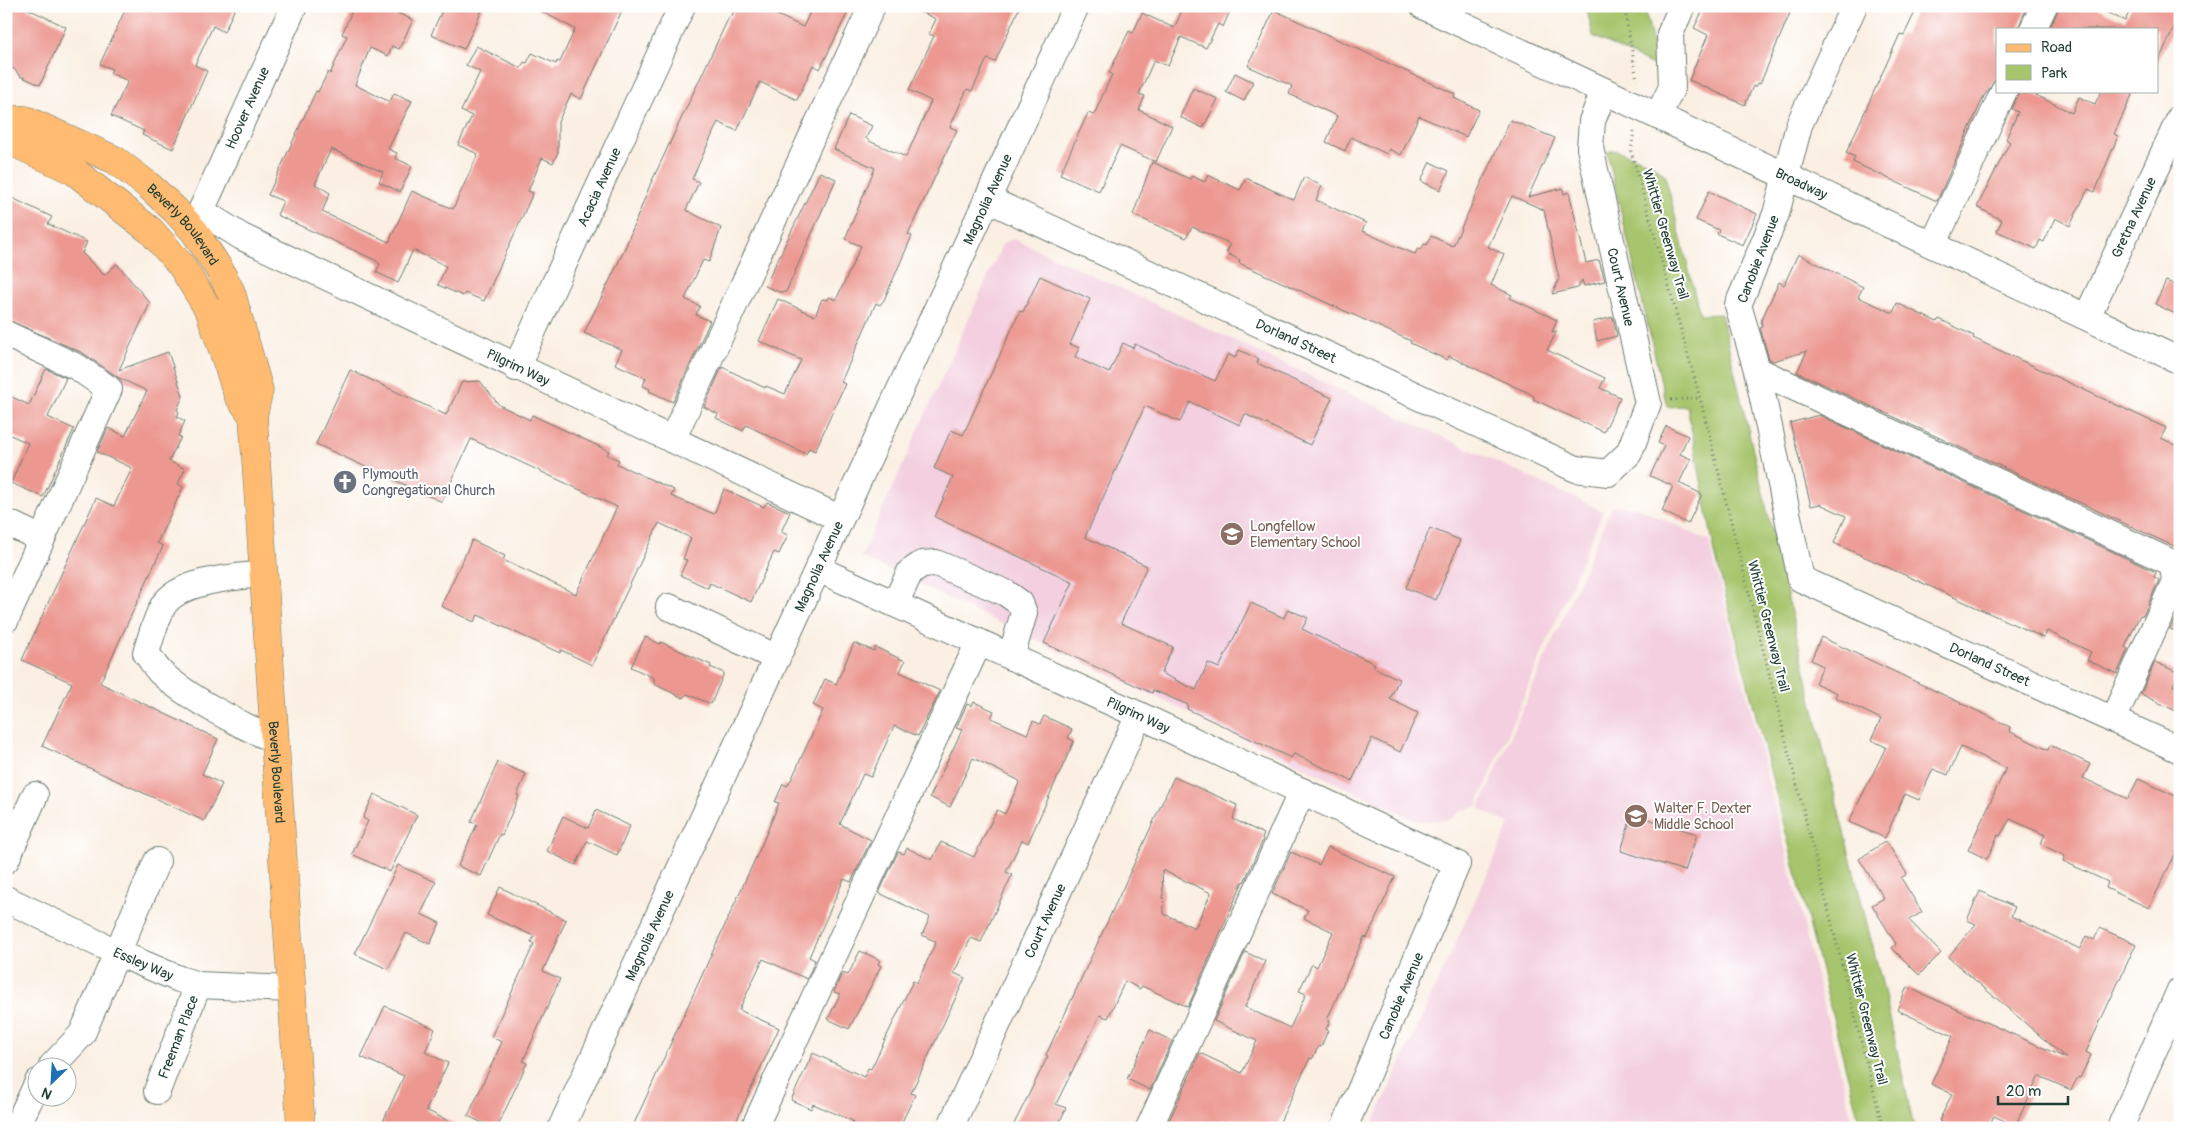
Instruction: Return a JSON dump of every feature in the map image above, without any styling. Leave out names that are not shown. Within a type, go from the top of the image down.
[{"type":"main road","name":"Beverly Boulevard","points":[[6,119],[26,120],[115,160],[148,185],[195,232],[219,269],[231,292],[259,390],[253,416],[301,1128]]},
{"type":"main road","name":"Beverly Boulevard","points":[[6,139],[74,171],[151,231],[181,265],[210,312],[238,395],[253,416]]},
{"type":"street","name":"Hoover Avenue","points":[[201,210],[294,6]]},
{"type":"street","name":"Acacia Avenue","points":[[516,368],[682,6]]},
{"type":"street","points":[[672,440],[872,6]]},
{"type":"street","name":"Magnolia Avenue","points":[[560,1128],[1076,6]]},
{"type":"street","name":"Broadway","points":[[1423,6],[2180,361]]},
{"type":"street","points":[[1658,116],[1672,87],[1670,34],[1682,6]]},
{"type":"street","name":"Canobie Avenue","points":[[1801,579],[1757,370],[1738,305],[1776,214],[1799,125],[1854,6]]},
{"type":"street","points":[[2033,28],[2044,6]]},
{"type":"street","name":"Court Avenue","points":[[1604,91],[1592,120],[1590,148],[1648,402],[1629,453],[1608,473]]},
{"type":"street","points":[[1933,245],[2004,92]]},
{"type":"street","name":"Gretna Avenue","points":[[2087,317],[2180,118]]},
{"type":"street","name":"Dorland Street","points":[[987,199],[1576,469],[1608,473]]},
{"type":"street","name":"Pilgrim Way","points":[[201,210],[242,237],[516,368],[839,518]]},
{"type":"street","points":[[6,334],[77,366],[109,388],[6,619]]},
{"type":"street","points":[[1757,370],[2168,561],[2173,566],[2175,581],[2113,720]]},
{"type":"street","points":[[6,522],[42,539]]},
{"type":"street","points":[[895,604],[910,572],[922,564],[936,563],[1006,593],[1020,603],[1024,613],[1011,657]]},
{"type":"street","name":"Pilgrim Way","points":[[818,569],[1139,715],[1457,864]]},
{"type":"street","points":[[263,574],[223,579],[183,589],[164,604],[154,626],[146,653],[160,672],[188,692],[240,725],[275,740]]},
{"type":"street","name":"Dorland Street","points":[[1801,579],[2180,750]]},
{"type":"street","points":[[669,607],[777,658]]},
{"type":"street","points":[[754,1128],[979,642]]},
{"type":"street","name":"Court Avenue","points":[[950,1128],[1139,715]]},
{"type":"street","points":[[1149,1128],[1302,791]]},
{"type":"street","points":[[6,860],[35,795]]},
{"type":"street","points":[[61,1056],[82,1034],[157,861]]},
{"type":"street","name":"Canobie Avenue","points":[[1344,1128],[1457,864]]},
{"type":"street","name":"Essley Way","points":[[6,900],[118,953],[198,985],[291,989]]},
{"type":"street","name":"Freeman Place","points":[[157,1091],[198,985]]},
{"type":"street","points":[[2120,1128],[2180,990]]},
{"type":"street","points":[[16,1128],[28,1103]]},
{"type":"path","points":[[1624,6],[1638,84]]},
{"type":"path","name":"Whittier Greenway Trail","points":[[1634,132],[1631,151],[1700,398],[1883,1128]]},
{"type":"shaded area","name":"Longfellow Elementary School","points":[[1014,239],[1603,511],[1477,806],[1461,811],[1449,820],[1417,821],[861,557],[1003,243]]},
{"type":"shaded area","name":"Walter F. Dexter Middle School","points":[[1612,506],[1637,507],[1709,541],[1854,1128],[1371,1128],[1510,824],[1479,809]]},
{"type":"green space","points":[[1586,6],[1644,6],[1659,68],[1593,36]]},
{"type":"green space","points":[[1615,150],[1651,163],[1665,175],[1700,315],[1721,314],[1827,765],[1884,991],[1914,1128],[1861,1128],[1715,554],[1687,406],[1667,407],[1607,152]]},
{"type":"building","points":[[6,6],[22,6],[66,27],[40,85],[20,76],[14,69],[6,65]]},
{"type":"building","points":[[127,6],[236,6],[224,32],[213,26],[195,65],[207,71],[173,149],[142,135],[144,131],[111,116],[128,81],[110,73],[112,69],[100,64]]},
{"type":"building","points":[[354,6],[382,6],[413,20],[399,49],[392,46],[388,56],[370,48],[355,85],[390,102],[394,93],[412,101],[388,149],[397,153],[395,158],[412,166],[400,192],[379,182],[383,172],[331,149],[315,184],[330,193],[322,212],[389,242],[412,191],[453,209],[478,154],[458,145],[472,116],[461,111],[480,72],[466,65],[476,46],[521,68],[524,62],[527,63],[532,53],[556,64],[557,61],[560,62],[575,29],[531,6],[624,6],[581,99],[571,94],[558,122],[558,152],[553,163],[542,158],[528,191],[533,193],[484,301],[465,293],[463,296],[438,285],[446,266],[413,250],[398,283],[376,272],[380,264],[375,260],[277,215],[283,201],[268,195],[316,91],[318,92],[328,72],[330,74],[347,36],[342,34]]},
{"type":"building","points":[[444,6],[484,6],[464,49],[431,35]]},
{"type":"building","points":[[736,6],[758,6],[803,27],[813,6],[851,6],[820,69],[813,65],[797,100],[760,82],[737,131],[718,122],[692,179],[699,182],[686,210],[721,228],[709,262],[703,260],[685,299],[700,306],[696,315],[710,321],[673,402],[649,391],[650,389],[643,386],[646,378],[615,364],[622,350],[584,333],[623,253],[650,185],[729,17],[731,18]]},
{"type":"building","points":[[908,6],[1020,6],[995,62],[988,59],[972,91],[967,89],[950,127],[957,130],[908,234],[912,236],[884,300],[880,305],[876,303],[841,382],[845,384],[815,451],[809,448],[806,454],[746,425],[743,431],[716,418],[718,414],[704,407],[722,367],[765,388],[766,386],[785,394],[801,360],[759,341],[778,299],[815,316],[822,299],[828,300],[829,297],[836,300],[861,246],[845,239],[875,168],[834,149],[849,115],[872,126],[866,138],[869,141],[906,157],[931,101],[909,90],[934,36],[929,34],[936,19]]},
{"type":"building","points":[[1176,6],[1232,6],[1223,27],[1218,24],[1206,48],[1181,37],[1168,66],[1154,60],[1139,94],[1145,96],[1139,110],[1172,126],[1156,162],[1120,146],[1099,191],[1060,174],[1088,113],[1094,115],[1112,74],[1109,73],[1129,31],[1133,33],[1142,13],[1174,28],[1183,9]]},
{"type":"building","points":[[1705,6],[1793,6],[1760,84],[1757,83],[1755,87],[1753,86],[1745,105],[1689,80],[1708,35],[1694,28]]},
{"type":"building","points":[[1918,6],[2027,6],[2018,28],[1996,28],[1996,79],[1984,96],[1937,201],[1853,162],[1855,157],[1846,153],[1900,34],[1904,35]]},
{"type":"building","points":[[2059,6],[2093,6],[2125,21],[2132,6],[2180,6],[2180,15],[2158,62],[2158,28],[2050,28]]},
{"type":"building","points":[[1274,10],[1455,94],[1454,98],[1479,110],[1466,137],[1419,116],[1401,155],[1389,149],[1387,154],[1351,137],[1345,151],[1326,142],[1337,116],[1289,94],[1292,86],[1248,66]]},
{"type":"building","points":[[1235,73],[1253,82],[1244,101],[1226,92]]},
{"type":"building","points":[[1193,88],[1218,99],[1203,128],[1180,117]]},
{"type":"building","points":[[2019,92],[2030,92],[2072,113],[2079,97],[2095,104],[2101,92],[2134,92],[2114,134],[2118,136],[2095,192],[2088,189],[2070,226],[2055,218],[2044,242],[2040,240],[2036,249],[1997,231],[2002,220],[1977,207],[2010,142],[2006,139],[2018,112],[2012,109]]},
{"type":"building","points":[[1510,120],[1555,138],[1528,197],[1563,188],[1564,194],[1569,192],[1586,263],[1599,260],[1605,281],[1584,286],[1582,280],[1578,288],[1552,294],[1559,279],[1544,210],[1512,196],[1488,247],[1504,254],[1491,285],[1512,295],[1510,298],[1557,320],[1552,332],[1557,331],[1547,350],[1605,378],[1600,388],[1620,397],[1604,432],[1533,399],[1534,397],[1529,393],[1449,356],[1447,360],[1410,343],[1411,341],[1239,263],[1240,260],[1226,253],[1230,246],[1227,242],[1192,227],[1186,238],[1133,215],[1152,162],[1190,179],[1192,176],[1205,182],[1208,175],[1240,190],[1246,178],[1294,200],[1304,177],[1322,186],[1316,200],[1366,223],[1362,231],[1415,254],[1418,248],[1421,250],[1424,244],[1427,245],[1431,236],[1453,246]]},
{"type":"building","points":[[1430,162],[1449,171],[1440,190],[1421,181]]},
{"type":"building","points":[[820,172],[836,179],[786,292],[779,292],[765,286]]},
{"type":"building","points":[[1709,191],[1757,214],[1743,245],[1717,234],[1719,230],[1696,220]]},
{"type":"building","points":[[6,195],[52,217],[48,224],[87,242],[82,253],[104,275],[117,264],[150,303],[119,370],[168,352],[183,396],[177,410],[179,412],[177,417],[185,421],[178,436],[181,437],[169,461],[185,469],[178,484],[183,487],[157,543],[163,546],[100,683],[218,739],[202,774],[222,784],[204,821],[42,746],[72,683],[22,660],[96,498],[114,506],[132,468],[97,452],[108,428],[125,436],[147,391],[119,378],[83,353],[6,319]]},
{"type":"building","points":[[1798,254],[1863,287],[1858,297],[1893,313],[1897,303],[1937,322],[1939,319],[1974,336],[1973,338],[2166,428],[2161,438],[2180,447],[2180,549],[1797,372],[1807,351],[1773,361],[1769,359],[1760,328],[1763,327],[1761,321],[1779,282],[1784,285]]},
{"type":"building","points":[[1040,276],[1090,299],[1070,344],[1079,348],[1075,357],[1109,373],[1123,343],[1133,348],[1135,344],[1215,381],[1228,354],[1235,358],[1239,350],[1259,359],[1257,363],[1332,398],[1310,445],[1245,414],[1240,425],[1190,402],[1180,422],[1145,406],[1085,537],[1147,566],[1121,623],[1173,647],[1161,673],[1196,690],[1208,663],[1219,668],[1251,603],[1284,618],[1288,609],[1308,618],[1302,629],[1375,664],[1373,667],[1399,679],[1390,699],[1418,713],[1400,752],[1372,738],[1352,781],[1294,754],[1291,758],[1187,709],[1188,705],[1153,690],[1152,693],[1044,643],[1073,582],[935,517],[953,477],[934,468],[951,430],[963,435],[1020,311],[1023,312]]},
{"type":"building","points":[[2166,281],[2180,287],[2180,316],[2155,304]]},
{"type":"building","points":[[1613,317],[1617,336],[1597,341],[1593,322]]},
{"type":"building","points":[[46,369],[66,378],[48,417],[74,429],[43,497],[11,483],[28,443],[6,433],[6,394],[29,405]]},
{"type":"building","points":[[350,370],[446,415],[462,382],[480,381],[499,405],[530,420],[532,415],[609,451],[607,455],[619,460],[617,464],[674,490],[671,496],[714,514],[724,489],[764,507],[767,502],[790,512],[781,532],[788,535],[779,554],[774,552],[751,602],[710,583],[708,588],[680,575],[687,560],[683,559],[691,538],[659,523],[592,665],[561,650],[560,653],[478,615],[474,622],[441,606],[472,540],[505,556],[503,560],[576,594],[617,507],[471,439],[442,502],[316,444]]},
{"type":"building","points":[[1819,415],[2156,572],[2154,577],[2159,580],[2143,616],[2140,615],[2125,647],[2128,649],[2117,674],[2087,660],[2091,652],[2047,631],[2044,638],[1834,543],[1846,516],[1820,504],[1811,506],[1790,423]]},
{"type":"building","points":[[1666,426],[1688,436],[1680,454],[1691,459],[1679,483],[1702,494],[1688,524],[1662,511],[1673,486],[1650,476],[1664,446],[1658,443]]},
{"type":"building","points":[[1430,528],[1460,540],[1436,600],[1406,588]]},
{"type":"building","points":[[2180,607],[2180,633],[2170,629]]},
{"type":"building","points":[[645,637],[660,644],[661,642],[724,673],[711,704],[687,694],[683,698],[654,684],[654,678],[631,667]]},
{"type":"building","points":[[1821,637],[1984,714],[2010,727],[2009,731],[2048,750],[2050,745],[2090,764],[2083,778],[2128,799],[2138,779],[2180,798],[2180,844],[2149,908],[2106,888],[2108,882],[2063,861],[2065,856],[2040,844],[2045,835],[2010,819],[2000,836],[1998,835],[1987,859],[1968,850],[2006,768],[1961,747],[1948,775],[1933,769],[1919,800],[1905,794],[1885,838],[1849,822],[1886,747],[1871,740],[1881,719],[1835,697],[1837,693],[1815,683],[1823,666],[1811,660]]},
{"type":"building","points":[[854,643],[874,651],[875,647],[905,661],[900,672],[940,691],[918,736],[894,726],[871,777],[863,774],[840,824],[871,840],[851,882],[844,879],[809,957],[815,960],[807,979],[763,959],[739,1010],[779,1028],[733,1128],[632,1128],[762,844],[779,803],[775,802],[783,784],[787,786],[792,778],[823,710],[813,705],[825,679],[836,684]]},
{"type":"building","points":[[2155,662],[2179,673],[2173,686],[2180,689],[2180,713],[2141,694]]},
{"type":"building","points":[[974,702],[994,711],[991,718],[1027,734],[1033,721],[1040,724],[1044,716],[1072,729],[1068,738],[1074,741],[1028,843],[1022,840],[1006,872],[1012,875],[981,942],[971,938],[954,973],[965,978],[911,1093],[915,1095],[899,1128],[850,1128],[853,1121],[813,1104],[811,1109],[791,1100],[813,1053],[864,1077],[868,1068],[871,1069],[913,981],[917,983],[936,942],[922,935],[930,917],[879,893],[898,852],[904,854],[907,848],[932,860],[941,842],[974,857],[997,810],[1005,814],[1020,781],[973,758],[950,807],[930,797],[962,730],[956,728],[967,704],[972,706]]},
{"type":"building","points":[[498,762],[526,774],[517,795],[519,796],[502,835],[500,834],[481,876],[458,866],[477,824],[471,822]]},
{"type":"building","points":[[1174,777],[1237,805],[1233,819],[1264,834],[1263,840],[1188,1007],[1142,986],[1140,989],[1125,981],[1108,1018],[1100,1015],[1056,1104],[1066,1108],[1057,1128],[1012,1128],[1048,1056],[1046,1055]],"holes":[[[1162,870],[1211,893],[1195,928],[1164,914]]]},
{"type":"building","points":[[374,794],[417,815],[390,872],[352,854],[368,821],[363,818]]},
{"type":"building","points":[[596,810],[630,826],[617,855],[587,841],[576,865],[547,851],[563,816],[588,828]]},
{"type":"building","points":[[1632,814],[1697,834],[1685,871],[1621,851]]},
{"type":"building","points":[[1886,841],[1907,874],[1901,878],[1922,912],[1909,920],[1941,953],[1919,975],[1892,948],[1896,944],[1872,905],[1884,898],[1859,859]]},
{"type":"building","points":[[1328,847],[1395,877],[1367,938],[1364,937],[1327,1020],[1330,1021],[1326,1029],[1328,1030],[1321,1047],[1319,1046],[1312,1059],[1310,1058],[1277,1128],[1179,1128],[1168,1123],[1200,1053],[1242,1073],[1257,1041],[1214,1021],[1245,952],[1265,961],[1245,1007],[1290,1028],[1306,994],[1299,991],[1312,964],[1317,967],[1333,932],[1304,918],[1308,910],[1272,894],[1291,852],[1319,865]]},
{"type":"building","points":[[398,865],[436,882],[421,914],[440,923],[430,944],[406,933],[388,969],[355,954]]},
{"type":"building","points":[[500,887],[566,920],[543,971],[560,979],[523,1061],[527,1063],[497,1128],[493,1128],[468,1116],[502,1042],[491,1037],[534,944],[531,942],[534,936],[487,915]]},
{"type":"building","points":[[1980,891],[2015,907],[2011,916],[2080,949],[2086,936],[2094,940],[2100,928],[2136,944],[2086,1052],[2091,1055],[2080,1078],[2078,1077],[2071,1090],[2039,1076],[2015,1126],[1994,1116],[1988,1128],[1953,1128],[1939,1121],[1952,1094],[1931,1084],[1953,1036],[1897,1010],[1907,987],[2066,1058],[1948,957],[1976,924],[1967,920]]},
{"type":"building","points":[[860,951],[880,960],[878,964],[881,966],[849,1029],[828,1019],[840,994],[834,992],[842,973],[848,975]]},
{"type":"building","points":[[385,1006],[435,1029],[425,1052],[448,1063],[426,1110],[463,1128],[380,1128],[404,1076],[361,1057]]},
{"type":"building","points":[[1150,1030],[1172,1041],[1150,1090],[1127,1079]]},
{"type":"place","name":"Plymouth Congregational Church","points":[[345,482]]},
{"type":"place","name":"Longfellow Elementary School","points":[[1232,534]]},
{"type":"place","name":"Walter F. Dexter Middle School","points":[[1636,816]]}]
